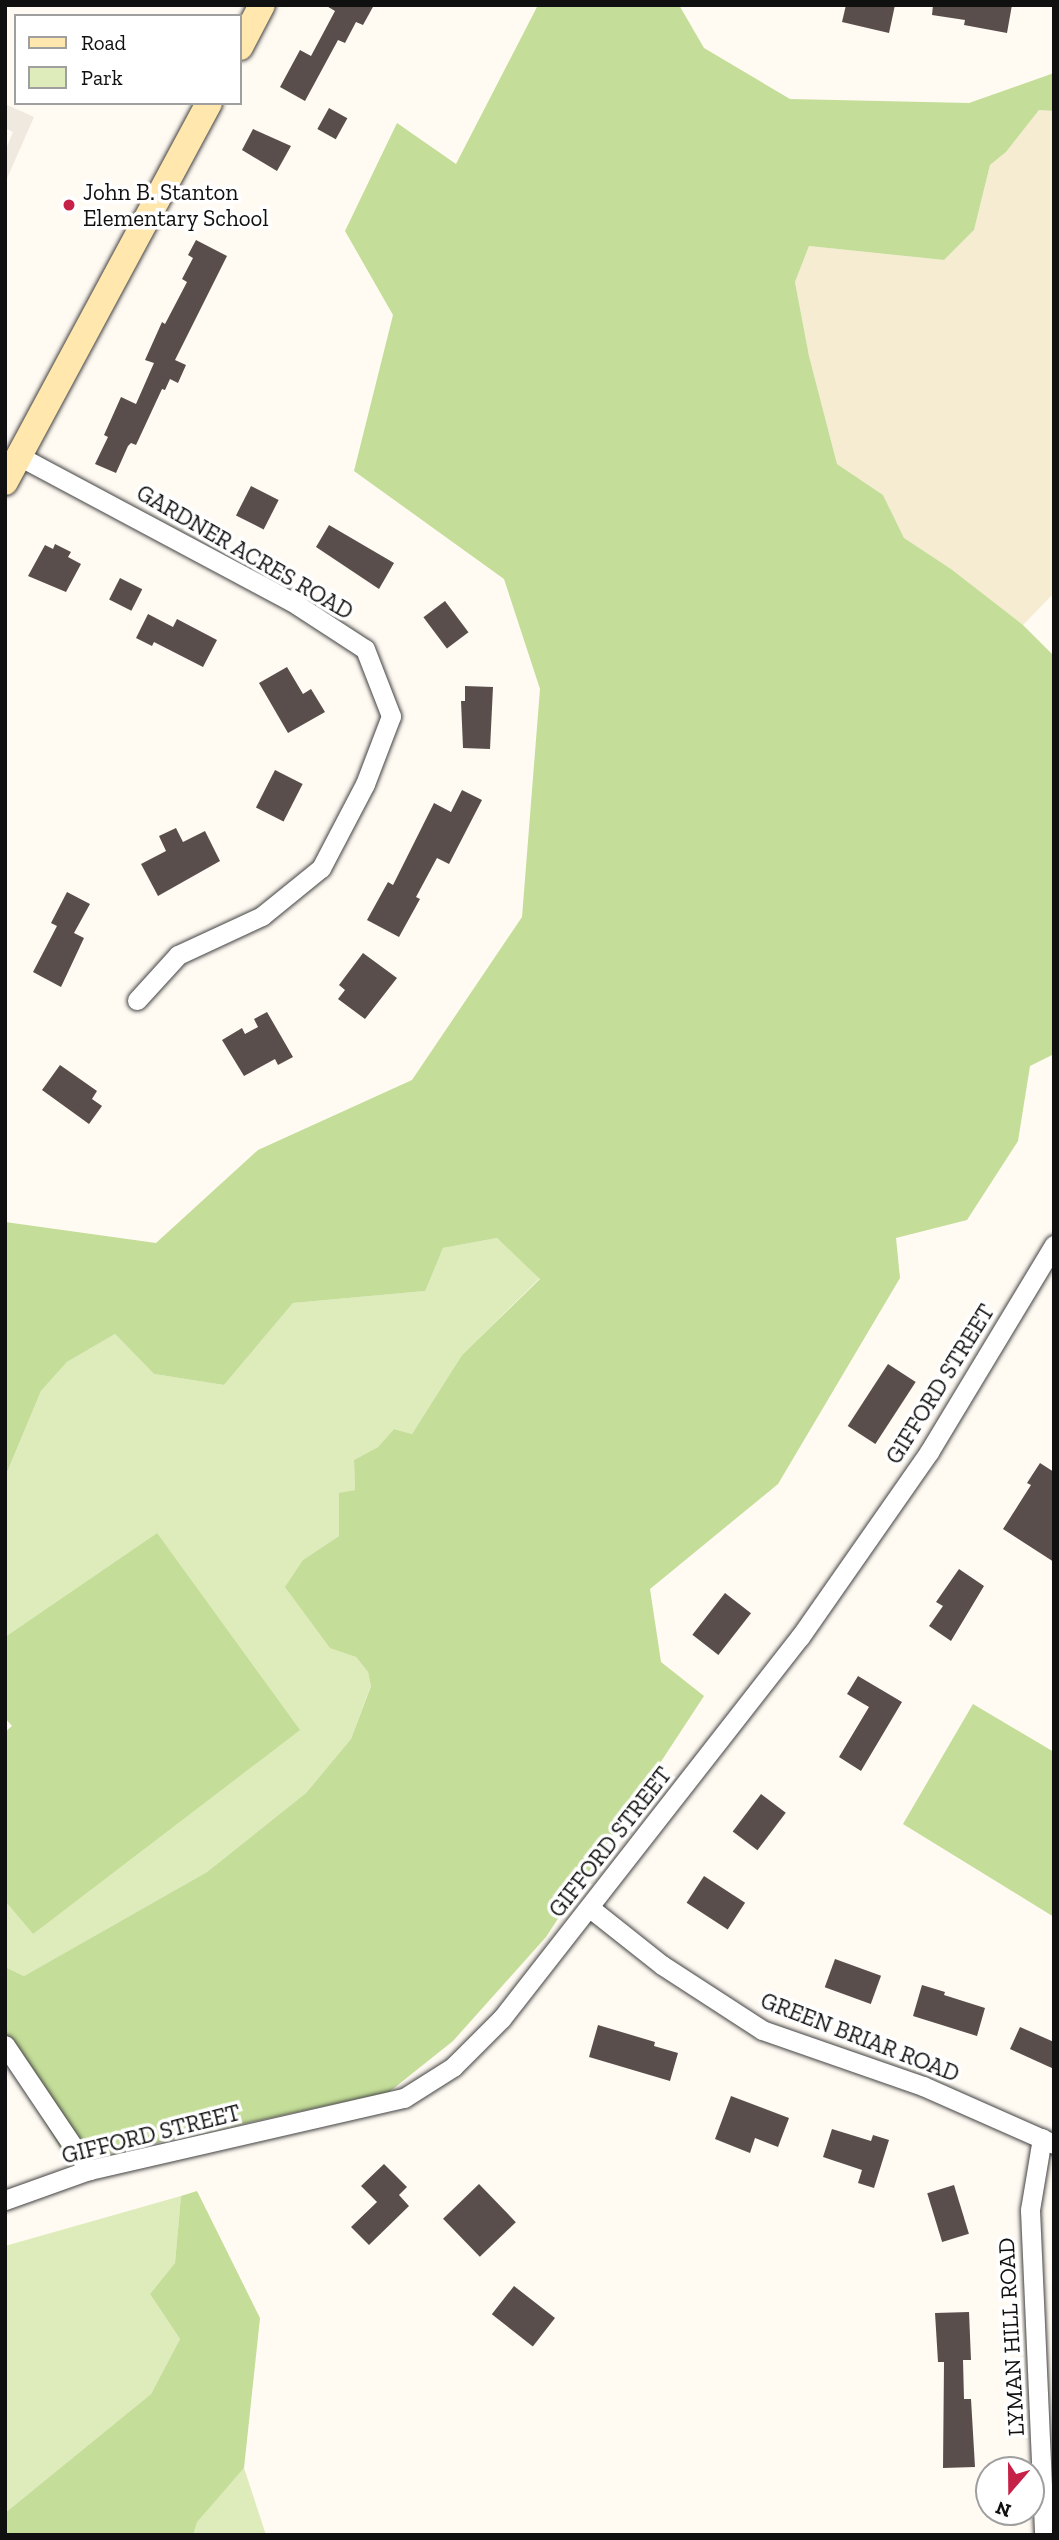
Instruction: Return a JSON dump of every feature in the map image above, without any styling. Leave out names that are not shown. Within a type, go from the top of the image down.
[{"type":"main road","points":[[242,43],[262,5]]},
{"type":"main road","points":[[5,482],[208,105]]},
{"type":"street","name":"GARDNER ACRES ROAD","points":[[19,456],[291,601],[365,649],[391,716],[365,784],[321,868],[262,916],[178,955],[137,1000]]},
{"type":"street","name":"GIFFORD STREET","points":[[5,2200],[89,2170],[337,2116],[404,2098],[453,2067],[502,2018],[800,1637],[929,1452],[1054,1245]]},
{"type":"street","name":"GREEN BRIAR ROAD","points":[[590,1908],[662,1965],[762,2030],[923,2086],[1048,2141]]},
{"type":"street","points":[[5,2045],[89,2170]]},
{"type":"street","name":"LYMAN HILL ROAD","points":[[1044,2535],[1030,2210],[1048,2141]]},
{"type":"shaded area","points":[[5,104],[34,117],[5,183],[5,151],[13,132],[5,128]]},
{"type":"shaded area","points":[[1039,110],[1054,111],[1054,593],[1023,625],[951,569],[904,538],[883,495],[837,464],[809,356],[795,282],[809,246],[944,260],[974,230],[990,165],[1006,152]]},
{"type":"green space","points":[[538,5],[679,5],[704,48],[790,99],[969,103],[1054,73],[1054,111],[1039,110],[1006,152],[990,165],[974,230],[944,260],[809,246],[795,282],[809,356],[837,464],[883,495],[904,538],[951,569],[1023,625],[1054,656],[1054,1054],[1030,1066],[1018,1141],[967,1220],[896,1238],[900,1278],[778,1484],[650,1589],[661,1662],[704,1696],[546,1937],[453,2041],[389,2092],[69,2162],[5,2057],[5,1967],[24,1976],[207,1872],[306,1793],[351,1739],[371,1686],[368,1672],[356,1657],[330,1648],[285,1587],[303,1560],[339,1536],[339,1493],[355,1490],[354,1460],[378,1447],[394,1429],[412,1434],[462,1355],[540,1279],[497,1238],[443,1248],[425,1291],[293,1303],[224,1385],[154,1374],[115,1334],[67,1362],[41,1391],[5,1477],[5,1222],[156,1243],[258,1150],[412,1080],[522,917],[540,689],[504,579],[354,471],[393,315],[345,231],[397,123],[456,164]]},
{"type":"green space","points":[[497,1238],[540,1278],[462,1355],[412,1434],[394,1429],[378,1447],[354,1460],[355,1490],[339,1494],[339,1536],[303,1560],[330,1647],[356,1657],[368,1672],[371,1685],[351,1739],[306,1793],[207,1872],[24,1976],[5,1967],[5,1901],[33,1934],[157,1533],[5,1637],[5,1477],[41,1391],[67,1362],[115,1334],[154,1374],[224,1385],[293,1303],[424,1291],[443,1248]]},
{"type":"green space","points":[[157,1533],[300,1730],[33,1934],[5,1901],[5,1732],[12,1726],[5,1718],[5,1637]]},
{"type":"green space","points":[[973,1704],[1054,1752],[1054,1917],[903,1824]]},
{"type":"green space","points":[[197,2191],[260,2318],[244,2468],[197,2522],[193,2535],[5,2535],[5,2513],[151,2394],[180,2339],[150,2294],[175,2263],[181,2196]]},
{"type":"green space","points":[[181,2196],[175,2263],[150,2294],[180,2339],[151,2394],[5,2513],[5,2246]]},
{"type":"green space","points":[[244,2468],[266,2535],[193,2535],[196,2522]]},
{"type":"building","points":[[325,5],[374,5],[363,25],[356,22],[345,43],[338,40],[305,101],[280,87],[300,50],[311,56],[335,11]]},
{"type":"building","points":[[846,5],[895,5],[889,33],[842,22]]},
{"type":"building","points":[[933,5],[1012,5],[1007,33],[964,25],[965,20],[932,15]]},
{"type":"building","points":[[329,108],[347,118],[336,139],[317,129]]},
{"type":"building","points":[[253,129],[291,146],[277,171],[242,150]]},
{"type":"building","points":[[196,240],[227,256],[175,360],[186,365],[178,383],[170,379],[165,390],[162,389],[136,445],[131,443],[128,446],[116,473],[95,464],[108,437],[104,435],[121,397],[136,404],[154,363],[145,360],[162,322],[165,324],[187,282],[182,279],[193,258],[188,255]]},
{"type":"building","points":[[251,486],[279,500],[264,529],[236,515]]},
{"type":"building","points":[[329,525],[394,563],[379,589],[316,547]]},
{"type":"building","points":[[55,544],[71,552],[68,557],[81,564],[66,592],[28,576],[45,545],[53,549]]},
{"type":"building","points":[[120,578],[142,589],[131,611],[109,599]]},
{"type":"building","points":[[445,601],[468,632],[447,648],[423,617]]},
{"type":"building","points":[[148,614],[173,627],[177,619],[217,640],[203,667],[154,642],[152,646],[136,638]]},
{"type":"building","points":[[287,667],[303,694],[311,689],[325,712],[288,733],[259,683]]},
{"type":"building","points":[[465,686],[493,687],[490,749],[463,748],[461,701],[465,701]]},
{"type":"building","points":[[275,770],[303,784],[284,821],[256,807]]},
{"type":"building","points":[[462,790],[482,800],[449,864],[437,858],[416,897],[420,899],[399,937],[367,920],[388,882],[393,885],[434,803],[451,812]]},
{"type":"building","points":[[176,828],[183,842],[205,831],[220,861],[158,896],[141,864],[166,851],[159,836]]},
{"type":"building","points":[[67,892],[90,904],[74,933],[84,938],[61,987],[33,972],[57,926],[51,923]]},
{"type":"building","points":[[363,953],[397,978],[365,1019],[338,999],[345,990],[339,985]]},
{"type":"building","points":[[267,1012],[293,1057],[278,1065],[275,1059],[244,1076],[222,1040],[242,1028],[245,1034],[258,1027],[254,1019]]},
{"type":"building","points":[[60,1065],[97,1091],[92,1099],[102,1106],[89,1124],[42,1090]]},
{"type":"building","points":[[888,1364],[916,1382],[875,1444],[848,1426]]},
{"type":"building","points":[[1040,1463],[1054,1472],[1054,1562],[1003,1529],[1031,1485],[1027,1483]]},
{"type":"building","points":[[959,1569],[984,1586],[951,1641],[929,1626],[943,1606],[936,1602]]},
{"type":"building","points":[[725,1593],[751,1613],[718,1655],[692,1635]]},
{"type":"building","points":[[858,1676],[902,1702],[861,1771],[839,1757],[869,1707],[847,1694]]},
{"type":"building","points":[[761,1794],[786,1813],[757,1850],[733,1832]]},
{"type":"building","points":[[704,1876],[745,1903],[728,1930],[687,1903]]},
{"type":"building","points":[[835,1959],[881,1976],[871,2004],[825,1987]]},
{"type":"building","points":[[922,1985],[985,2008],[977,2036],[913,2016]]},
{"type":"building","points":[[598,2025],[655,2042],[654,2046],[678,2053],[670,2081],[589,2057]]},
{"type":"building","points":[[1020,2027],[1054,2042],[1054,2069],[1010,2049]]},
{"type":"building","points":[[731,2096],[789,2118],[778,2147],[755,2138],[750,2153],[715,2139]]},
{"type":"building","points":[[832,2129],[871,2141],[873,2135],[889,2140],[874,2188],[858,2183],[862,2170],[823,2157]]},
{"type":"building","points":[[384,2164],[407,2187],[399,2195],[409,2206],[369,2245],[351,2227],[377,2202],[361,2186]]},
{"type":"building","points":[[479,2184],[516,2222],[480,2257],[443,2219]]},
{"type":"building","points":[[954,2185],[969,2234],[942,2242],[927,2193]]},
{"type":"building","points":[[514,2286],[555,2318],[533,2346],[492,2314]]},
{"type":"building","points":[[969,2312],[971,2360],[963,2360],[964,2399],[971,2399],[975,2467],[943,2468],[944,2362],[938,2362],[935,2313]]},
{"type":"place","name":"John B. Stanton Elementary School","points":[[69,205]]}]
